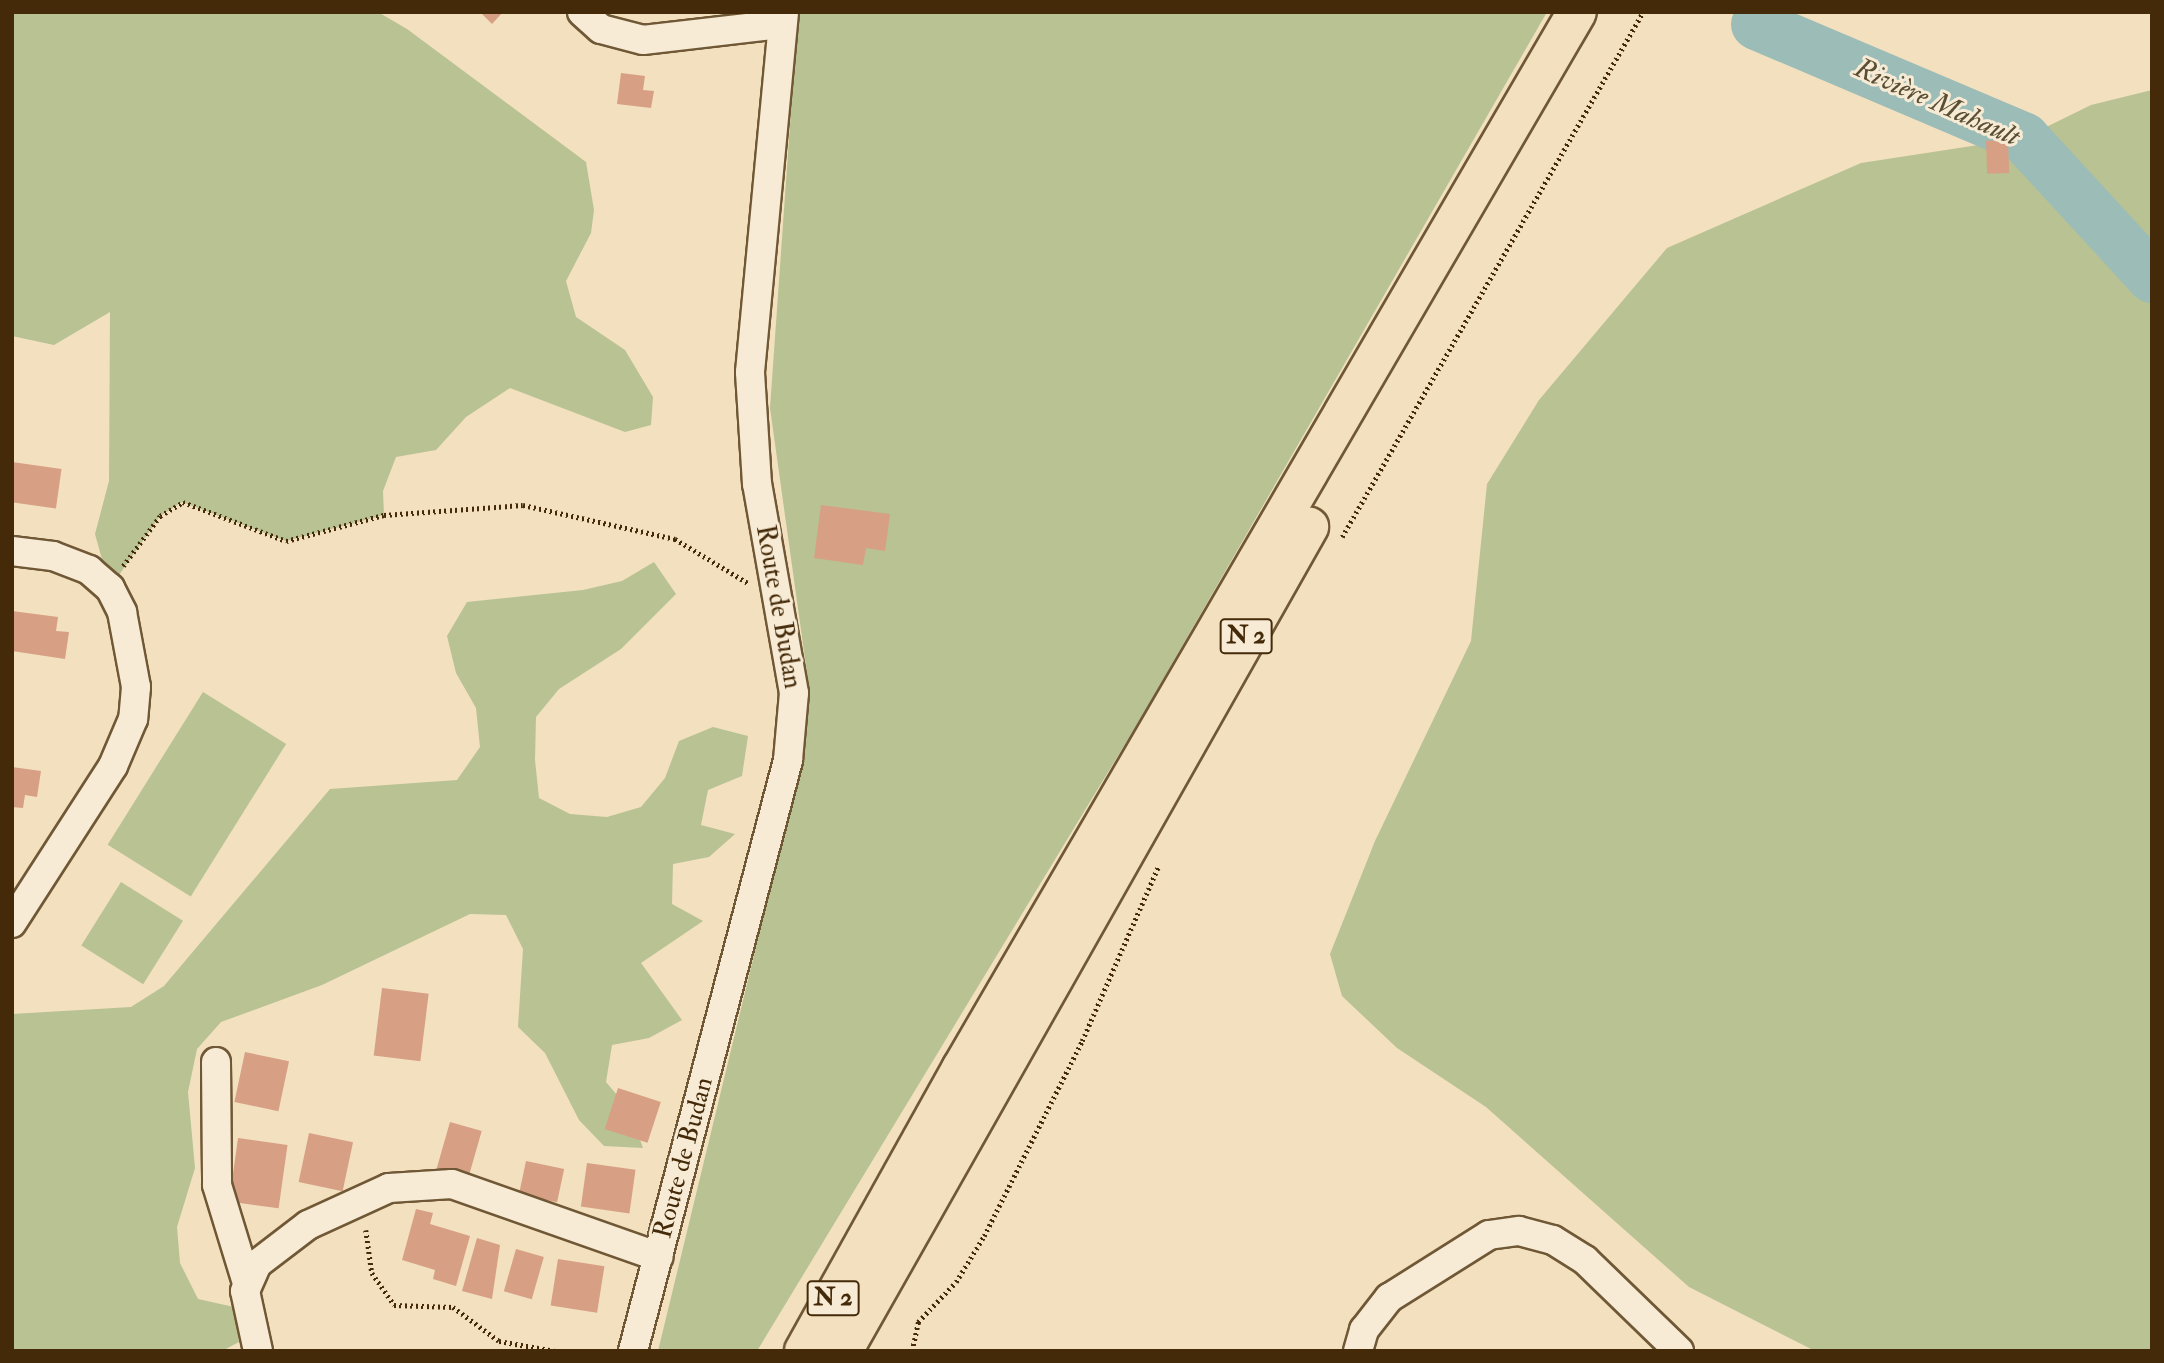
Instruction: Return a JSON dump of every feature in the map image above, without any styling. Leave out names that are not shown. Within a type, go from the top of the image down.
[{"type":"highway","name":"N 2","points":[[843,1351],[876,1253],[1577,12]]},
{"type":"highway","name":"N 2","points":[[804,1351],[876,1253],[1603,12]]},
{"type":"highway","points":[[780,1351],[821,1287],[876,1253]]},
{"type":"highway","points":[[859,1351],[876,1253]]},
{"type":"street","points":[[582,12],[601,29],[643,40],[783,18]]},
{"type":"street","name":"Route de Budan","points":[[633,1351],[788,761],[794,693],[757,484],[750,372],[783,18]]},
{"type":"street","points":[[12,551],[52,556],[110,588],[133,655],[133,719],[113,766],[12,923]]},
{"type":"street","points":[[216,1062],[217,1185],[246,1280],[258,1351]]},
{"type":"street","points":[[246,1280],[285,1239],[364,1196],[410,1184],[452,1184],[659,1256]]},
{"type":"street","points":[[1358,1351],[1364,1331],[1389,1298],[1489,1235],[1519,1231],[1553,1240],[1585,1260],[1679,1351]]},
{"type":"path","points":[[1338,543],[1643,12]]},
{"type":"path","points":[[110,588],[160,516],[183,502],[286,541],[384,514],[523,505],[675,539],[738,581],[775,581]]},
{"type":"path","points":[[912,1351],[918,1322],[956,1282],[984,1236],[1083,1041],[1162,859]]},
{"type":"path","points":[[364,1196],[372,1273],[394,1305],[453,1307],[499,1341],[555,1351]]},
{"type":"green space","points":[[12,12],[378,12],[407,29],[586,162],[594,210],[591,233],[566,281],[576,317],[625,350],[653,397],[651,425],[625,432],[510,388],[466,417],[436,450],[396,457],[383,491],[384,515],[286,541],[182,502],[160,516],[110,588],[95,534],[109,481],[110,312],[54,345],[12,336]]},
{"type":"green space","points":[[798,12],[1547,12],[1139,721],[757,1351],[658,1351],[803,753],[808,680],[770,408]]},
{"type":"green space","points":[[2152,90],[2152,1351],[1815,1351],[1689,1287],[1486,1107],[1397,1048],[1342,996],[1330,954],[1375,841],[1471,641],[1487,484],[1539,400],[1667,248],[1861,163],[2024,138],[2091,105]]},
{"type":"green space","points":[[654,562],[676,594],[621,649],[559,689],[536,717],[535,760],[539,798],[570,814],[607,817],[641,807],[665,778],[679,741],[713,727],[748,736],[742,776],[708,790],[701,825],[735,834],[709,857],[673,864],[672,904],[703,921],[641,963],[682,1020],[649,1038],[612,1045],[606,1082],[629,1109],[643,1148],[604,1146],[579,1120],[545,1053],[518,1027],[523,949],[506,915],[470,914],[322,985],[221,1022],[197,1049],[188,1092],[195,1168],[177,1227],[180,1263],[198,1299],[234,1307],[239,1342],[222,1351],[12,1351],[12,1014],[131,1007],[164,986],[330,789],[457,780],[480,747],[476,708],[456,673],[447,636],[467,602],[583,590],[622,581]]},
{"type":"green space","points":[[203,692],[286,744],[191,897],[108,845]]},
{"type":"green space","points":[[121,882],[183,921],[143,984],[81,946]]},
{"type":"building","points":[[480,12],[503,12],[492,24]]},
{"type":"building","points":[[621,73],[645,76],[643,90],[654,91],[651,108],[617,104]]},
{"type":"building","points":[[2008,140],[2009,173],[1987,174],[1986,141]]},
{"type":"building","points":[[12,462],[62,469],[56,509],[12,502]]},
{"type":"building","points":[[821,505],[890,514],[885,551],[866,548],[863,565],[814,558]]},
{"type":"building","points":[[12,611],[58,617],[56,631],[69,632],[65,659],[12,651]]},
{"type":"building","points":[[12,767],[41,771],[37,797],[25,795],[23,808],[12,807]]},
{"type":"building","points":[[382,988],[429,994],[420,1061],[374,1055]]},
{"type":"building","points":[[245,1052],[289,1061],[278,1111],[234,1102]]},
{"type":"building","points":[[618,1088],[661,1102],[648,1143],[605,1129]]},
{"type":"building","points":[[450,1122],[482,1131],[468,1180],[436,1171]]},
{"type":"building","points":[[309,1133],[353,1142],[343,1191],[299,1182]]},
{"type":"building","points":[[238,1138],[288,1145],[279,1208],[229,1201]]},
{"type":"building","points":[[526,1161],[564,1169],[557,1202],[519,1194]]},
{"type":"building","points":[[587,1163],[636,1170],[629,1213],[581,1207]]},
{"type":"building","points":[[416,1209],[433,1213],[430,1224],[470,1236],[456,1286],[433,1279],[435,1270],[402,1260]]},
{"type":"building","points":[[477,1238],[500,1245],[492,1299],[462,1291]]},
{"type":"building","points":[[516,1249],[544,1257],[532,1299],[504,1291]]},
{"type":"building","points":[[558,1259],[604,1266],[597,1313],[551,1305]]},
{"type":"waterway","name":"Rivière Mahault","points":[[1756,24],[2024,138],[2152,277]]}]
